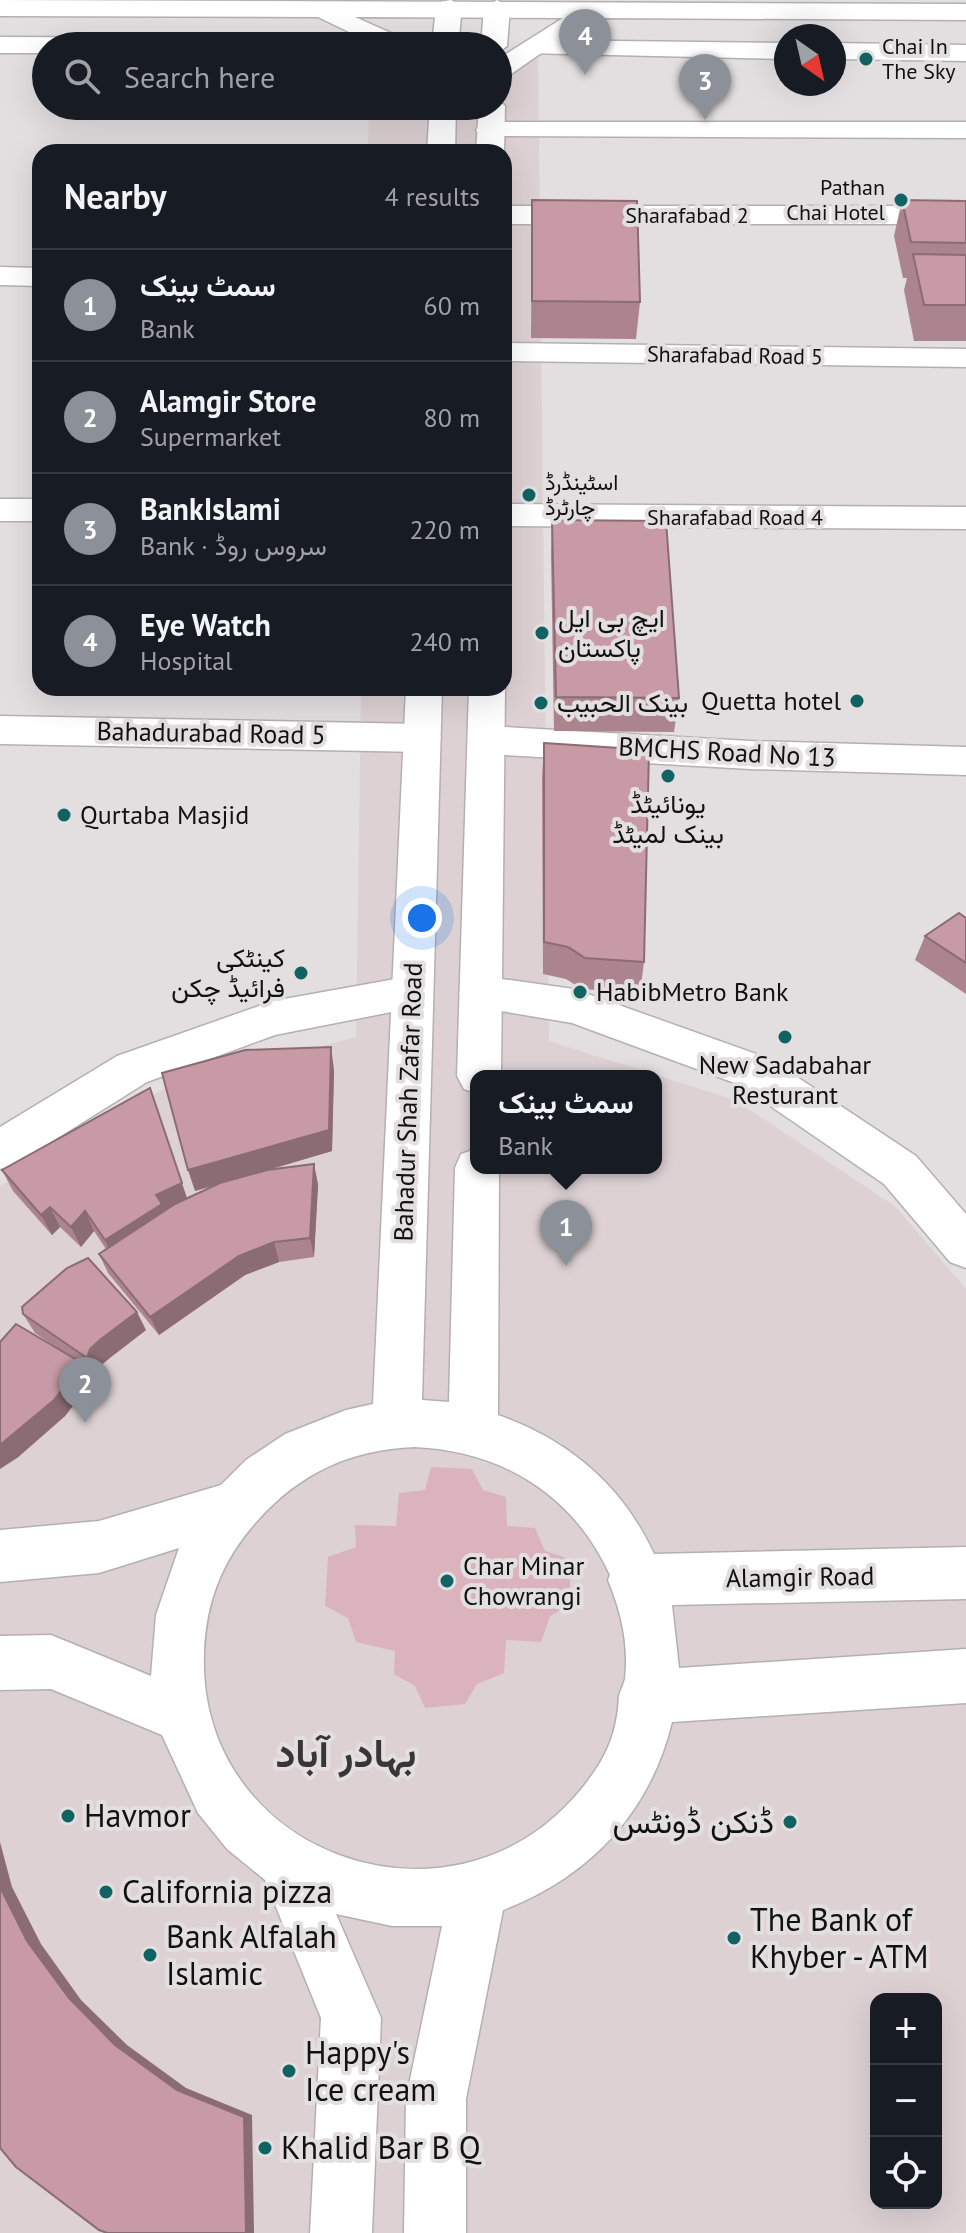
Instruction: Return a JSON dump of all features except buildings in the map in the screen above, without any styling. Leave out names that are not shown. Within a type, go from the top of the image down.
[{"type":"street","points":[[0,8],[305,8],[358,4],[497,8],[609,5],[966,12]]},
{"type":"street","points":[[512,62],[587,14],[609,5]]},
{"type":"street","points":[[446,32],[449,7]]},
{"type":"street","points":[[305,8],[365,32]]},
{"type":"street","points":[[495,32],[497,8]]},
{"type":"street","points":[[0,45],[32,45]]},
{"type":"street","points":[[533,48],[774,51]]},
{"type":"street","points":[[846,51],[966,53]]},
{"type":"street","points":[[441,144],[442,120]]},
{"type":"street","points":[[491,129],[966,130]]},
{"type":"street","name":"Sharafabad 2","points":[[512,215],[966,215]]},
{"type":"street","points":[[0,276],[32,277]]},
{"type":"street","name":"Sharafabad Road 5","points":[[512,352],[966,358]]},
{"type":"street","points":[[0,510],[32,510]]},
{"type":"street","name":"Sharafabad Road 4","points":[[512,515],[966,518]]},
{"type":"street","name":"Bahadur Shah Zafar Road","points":[[397,1419],[424,696]]},
{"type":"street","points":[[479,1070],[487,696]]},
{"type":"street","name":"Bahadurabad Road 5","points":[[0,730],[422,738]]},
{"type":"street","name":"BMCHS Road No 13","points":[[487,740],[750,755],[966,761]]},
{"type":"street","points":[[0,1150],[132,1069],[273,1018],[412,993]]},
{"type":"street","points":[[480,993],[574,1006],[755,1072],[900,1170],[966,1247]]},
{"type":"street","points":[[473,1424],[477,1174]]},
{"type":"street","points":[[435,1418],[473,1424],[533,1447],[585,1487],[623,1542],[650,1640],[646,1697],[633,1747],[597,1811],[544,1861],[478,1893],[412,1904],[348,1896],[289,1870],[241,1828],[204,1776],[185,1717],[179,1671],[183,1625],[201,1567],[239,1504],[285,1462],[338,1433],[397,1419],[435,1418]]},
{"type":"street","points":[[0,1556],[99,1547],[239,1504]]},
{"type":"street","name":"Alamgir Road","points":[[634,1580],[966,1573]]},
{"type":"street","points":[[0,1663],[51,1662],[185,1717]]},
{"type":"street","points":[[646,1697],[966,1676]]},
{"type":"street","points":[[289,1870],[351,2018],[341,2233]]},
{"type":"street","points":[[435,2233],[436,2099],[478,1893]]},
{"type":"shaded area","points":[[512,56],[538,56],[549,1041],[640,1070],[470,1070],[470,1174],[662,1174],[662,1077],[735,1100],[896,1207],[966,1289],[966,2233],[0,2233],[0,1186],[167,1087],[356,1037],[361,696],[512,696],[512,144],[368,144],[369,120],[512,120]]},
{"type":"shaded area","points":[[431,1467],[472,1469],[483,1490],[506,1497],[507,1526],[535,1528],[545,1551],[570,1559],[570,1605],[550,1616],[541,1642],[506,1640],[504,1673],[477,1684],[465,1704],[425,1708],[415,1686],[394,1674],[395,1651],[356,1642],[348,1618],[325,1606],[328,1557],[356,1547],[355,1525],[396,1526],[399,1493],[425,1490]]},
{"type":"place","name":"Chai In The Sky","points":[[866,59]]},
{"type":"place","name":"Eye Watch","points":[[585,75]]},
{"type":"place","name":"BankIslami","points":[[705,120]]},
{"type":"place","name":"Pathan Chai Hotel","points":[[901,200]]},
{"type":"place","name":"اسٹینڈرڈ چارٹرڈ","points":[[529,495]]},
{"type":"place","name":"ایچ بی ایل پاکستان","points":[[542,633]]},
{"type":"place","name":"Quetta hotel","points":[[857,701]]},
{"type":"place","name":"بينک الحبيب","points":[[541,703]]},
{"type":"place","name":"یونائیٹڈ بینک لمیٹڈ","points":[[668,776]]},
{"type":"place","name":"Qurtaba Masjid","points":[[64,815]]},
{"type":"place","name":"کینٹکی فرائیڈ چکن","points":[[301,973]]},
{"type":"place","name":"HabibMetro Bank","points":[[580,992]]},
{"type":"place","name":"New Sadabahar Resturant","points":[[785,1037]]},
{"type":"place","name":"سمٹ بینک","points":[[566,1266]]},
{"type":"place","name":"Alamgir Store","points":[[85,1423]]},
{"type":"place","name":"Char Minar Chowrangi","points":[[447,1581]]},
{"type":"place","name":"Havmor","points":[[68,1816]]},
{"type":"place","name":"ڈنکن ڈونٹس","points":[[790,1822]]},
{"type":"place","name":"California pizza","points":[[106,1892]]},
{"type":"place","name":"The Bank of Khyber - ATM","points":[[734,1938]]},
{"type":"place","name":"Bank Alfalah Islamic","points":[[150,1955]]},
{"type":"place","name":"Happy's Ice cream","points":[[289,2071]]},
{"type":"place","name":"Khalid Bar B Q","points":[[265,2148]]},
{"type":"district","name":"بہادر آباد","points":[[346,1753]]}]
